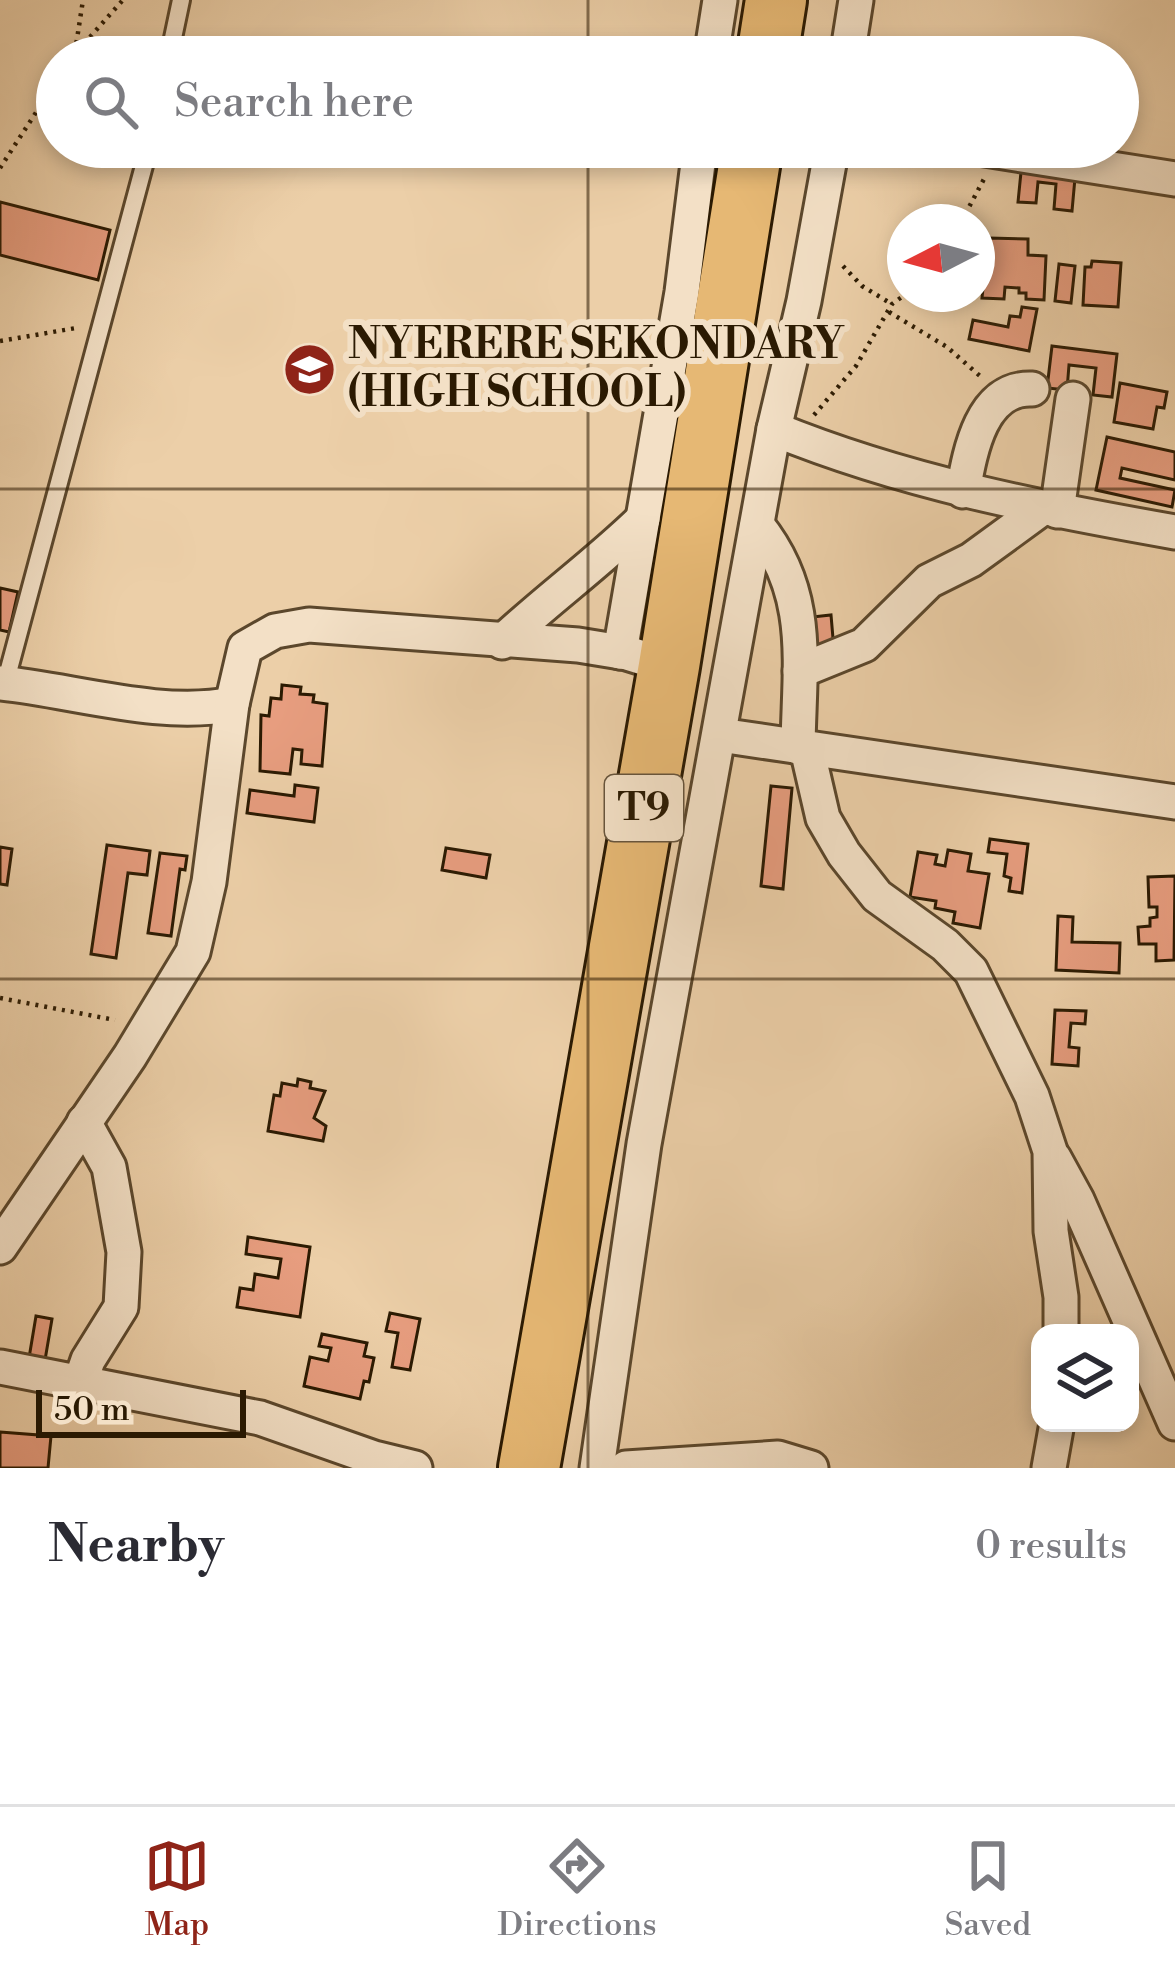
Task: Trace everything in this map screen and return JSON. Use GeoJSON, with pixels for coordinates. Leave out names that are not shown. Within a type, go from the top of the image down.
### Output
{"type":"FeatureCollection","features":[{"type":"Feature","properties":{"kind":"highway"},"geometry":{"type":"LineString","coordinates":[[770,36],[776,0]]}},
{"type":"Feature","properties":{"kind":"highway","name":"T9"},"geometry":{"type":"LineString","coordinates":[[529,1468],[644,659],[748,168]]}},
{"type":"Feature","properties":{"kind":"street"},"geometry":{"type":"LineString","coordinates":[[714,36],[719,0]]}},
{"type":"Feature","properties":{"kind":"street"},"geometry":{"type":"LineString","coordinates":[[850,36],[856,0]]}},
{"type":"Feature","properties":{"kind":"street"},"geometry":{"type":"LineString","coordinates":[[0,1246],[150,1025],[193,952],[245,647],[275,632],[309,625],[578,645],[644,659],[643,519],[682,292],[697,168]]}},
{"type":"Feature","properties":{"kind":"street"},"geometry":{"type":"LineString","coordinates":[[597,1468],[644,1144],[758,525],[785,434],[828,168]]}},
{"type":"Feature","properties":{"kind":"street"},"geometry":{"type":"LineString","coordinates":[[1108,168],[1175,178]]}},
{"type":"Feature","properties":{"kind":"street"},"geometry":{"type":"LineString","coordinates":[[963,490],[970,452],[991,407],[1016,394]]}},
{"type":"Feature","properties":{"kind":"street"},"geometry":{"type":"LineString","coordinates":[[800,671],[864,644],[929,581],[1049,510],[1073,399]]}},
{"type":"Feature","properties":{"kind":"street"},"geometry":{"type":"LineString","coordinates":[[785,434],[868,465],[963,490],[1175,532]]}},
{"type":"Feature","properties":{"kind":"street"},"geometry":{"type":"LineString","coordinates":[[502,642],[643,519]]}},
{"type":"Feature","properties":{"kind":"street"},"geometry":{"type":"LineString","coordinates":[[758,525],[779,553],[794,591],[801,640],[802,748],[823,818],[877,896],[945,945],[970,971],[1032,1096],[1050,1151],[1077,1200],[1175,1423]]}},
{"type":"Feature","properties":{"kind":"street"},"geometry":{"type":"LineString","coordinates":[[2,686],[138,703],[214,708],[232,704]]}},
{"type":"Feature","properties":{"kind":"street"},"geometry":{"type":"LineString","coordinates":[[720,736],[1175,802]]}},
{"type":"Feature","properties":{"kind":"street"},"geometry":{"type":"LineString","coordinates":[[80,1383],[88,1360],[121,1307],[124,1252],[109,1167],[84,1122]]}},
{"type":"Feature","properties":{"kind":"street"},"geometry":{"type":"LineString","coordinates":[[1050,1151],[1051,1231],[1061,1324]]}},
{"type":"Feature","properties":{"kind":"street"},"geometry":{"type":"LineString","coordinates":[[0,1366],[260,1418],[415,1468]]}},
{"type":"Feature","properties":{"kind":"street"},"geometry":{"type":"LineString","coordinates":[[1048,1468],[1055,1432]]}},
{"type":"Feature","properties":{"kind":"street"},"geometry":{"type":"LineString","coordinates":[[626,1468],[778,1457],[811,1468]]}},
{"type":"Feature","properties":{"kind":"lane"},"geometry":{"type":"LineString","coordinates":[[174,36],[182,0]]}},
{"type":"Feature","properties":{"kind":"lane"},"geometry":{"type":"LineString","coordinates":[[2,686],[143,168]]}},
{"type":"Feature","properties":{"kind":"path"},"geometry":{"type":"LineString","coordinates":[[77,36],[83,0]]}},
{"type":"Feature","properties":{"kind":"path"},"geometry":{"type":"LineString","coordinates":[[91,36],[123,0]]}},
{"type":"Feature","properties":{"kind":"path"},"geometry":{"type":"LineString","coordinates":[[0,168],[36,112]]}},
{"type":"Feature","properties":{"kind":"path"},"geometry":{"type":"LineString","coordinates":[[968,204],[980,168]]}},
{"type":"Feature","properties":{"kind":"path"},"geometry":{"type":"LineString","coordinates":[[816,234],[862,286],[887,306]]}},
{"type":"Feature","properties":{"kind":"path"},"geometry":{"type":"LineString","coordinates":[[785,434],[856,366],[888,312]]}},
{"type":"Feature","properties":{"kind":"path"},"geometry":{"type":"LineString","coordinates":[[896,312],[1016,394]]}},
{"type":"Feature","properties":{"kind":"path"},"geometry":{"type":"LineString","coordinates":[[0,340],[99,324]]}},
{"type":"Feature","properties":{"kind":"path"},"geometry":{"type":"LineString","coordinates":[[0,998],[150,1025]]}},
{"type":"Feature","properties":{"kind":"building"},"geometry":{"type":"Polygon","coordinates":[[[1021,168],[1076,168],[1072,211],[1054,209],[1056,184],[1038,182],[1036,203],[1018,202],[1021,168]]]}},
{"type":"Feature","properties":{"kind":"building"},"geometry":{"type":"Polygon","coordinates":[[[0,202],[110,230],[98,280],[0,255],[0,202]]]}},
{"type":"Feature","properties":{"kind":"building"},"geometry":{"type":"Polygon","coordinates":[[[995,238],[1028,239],[1028,255],[1046,256],[1044,300],[1026,299],[1019,288],[1005,287],[1004,299],[995,299],[995,238]]]}},
{"type":"Feature","properties":{"kind":"building"},"geometry":{"type":"Polygon","coordinates":[[[1092,261],[1121,263],[1118,307],[1083,305],[1085,267],[1091,267],[1092,261]]]}},
{"type":"Feature","properties":{"kind":"building"},"geometry":{"type":"Polygon","coordinates":[[[1059,264],[1075,266],[1071,303],[1055,301],[1059,264]]]}},
{"type":"Feature","properties":{"kind":"building"},"geometry":{"type":"Polygon","coordinates":[[[1022,307],[1037,309],[1029,351],[969,339],[973,320],[1008,327],[1010,316],[1020,317],[1022,307]]]}},
{"type":"Feature","properties":{"kind":"building"},"geometry":{"type":"Polygon","coordinates":[[[1052,346],[1117,354],[1112,397],[1093,395],[1096,368],[1069,365],[1067,390],[1047,388],[1052,346]]]}},
{"type":"Feature","properties":{"kind":"building"},"geometry":{"type":"Polygon","coordinates":[[[1120,383],[1167,392],[1164,408],[1157,407],[1153,429],[1114,422],[1120,383]]]}},
{"type":"Feature","properties":{"kind":"building"},"geometry":{"type":"Polygon","coordinates":[[[1107,437],[1175,452],[1175,480],[1122,468],[1120,478],[1175,490],[1172,507],[1096,490],[1107,437]]]}},
{"type":"Feature","properties":{"kind":"building"},"geometry":{"type":"Polygon","coordinates":[[[0,588],[18,592],[9,632],[0,630],[0,588]]]}},
{"type":"Feature","properties":{"kind":"building"},"geometry":{"type":"Polygon","coordinates":[[[831,615],[834,650],[816,652],[812,617],[831,615]]]}},
{"type":"Feature","properties":{"kind":"building"},"geometry":{"type":"Polygon","coordinates":[[[282,685],[301,687],[300,694],[314,695],[313,702],[327,704],[322,766],[301,764],[302,750],[293,749],[290,774],[260,771],[261,715],[269,716],[271,698],[281,699],[282,685]]]}},
{"type":"Feature","properties":{"kind":"building"},"geometry":{"type":"Polygon","coordinates":[[[295,785],[318,788],[314,822],[247,813],[250,790],[294,796],[295,785]]]}},
{"type":"Feature","properties":{"kind":"building"},"geometry":{"type":"Polygon","coordinates":[[[771,786],[792,788],[783,889],[761,886],[771,786]]]}},
{"type":"Feature","properties":{"kind":"building"},"geometry":{"type":"Polygon","coordinates":[[[990,839],[1028,844],[1022,893],[1009,891],[1011,878],[1004,876],[1007,854],[988,852],[990,839]]]}},
{"type":"Feature","properties":{"kind":"building"},"geometry":{"type":"Polygon","coordinates":[[[107,845],[150,851],[147,875],[128,873],[116,958],[91,954],[107,845]]]}},
{"type":"Feature","properties":{"kind":"building"},"geometry":{"type":"Polygon","coordinates":[[[0,847],[12,849],[7,885],[0,884],[0,847]]]}},
{"type":"Feature","properties":{"kind":"building"},"geometry":{"type":"Polygon","coordinates":[[[446,848],[490,855],[486,878],[442,870],[446,848]]]}},
{"type":"Feature","properties":{"kind":"building"},"geometry":{"type":"Polygon","coordinates":[[[948,850],[971,854],[968,871],[989,874],[980,928],[953,923],[955,912],[935,908],[936,901],[910,897],[918,852],[937,855],[935,864],[945,866],[948,850]]]}},
{"type":"Feature","properties":{"kind":"building"},"geometry":{"type":"Polygon","coordinates":[[[160,853],[187,856],[185,870],[180,869],[171,936],[148,933],[160,853]]]}},
{"type":"Feature","properties":{"kind":"building"},"geometry":{"type":"Polygon","coordinates":[[[1175,876],[1174,960],[1156,961],[1156,944],[1139,944],[1138,927],[1150,926],[1150,918],[1157,917],[1157,907],[1149,907],[1148,877],[1175,876]]]}},
{"type":"Feature","properties":{"kind":"building"},"geometry":{"type":"Polygon","coordinates":[[[1058,916],[1073,917],[1072,942],[1120,943],[1119,973],[1056,970],[1058,916]]]}},
{"type":"Feature","properties":{"kind":"building"},"geometry":{"type":"Polygon","coordinates":[[[1055,1010],[1086,1011],[1085,1024],[1071,1023],[1069,1047],[1079,1048],[1078,1066],[1052,1064],[1055,1010]]]}},
{"type":"Feature","properties":{"kind":"building"},"geometry":{"type":"Polygon","coordinates":[[[298,1079],[325,1091],[314,1118],[326,1126],[323,1141],[268,1131],[274,1095],[280,1096],[282,1083],[297,1086],[298,1079]]]}},
{"type":"Feature","properties":{"kind":"building"},"geometry":{"type":"Polygon","coordinates":[[[248,1237],[310,1247],[300,1317],[237,1307],[240,1288],[253,1290],[255,1274],[278,1278],[281,1259],[246,1254],[248,1237]]]}},
{"type":"Feature","properties":{"kind":"building"},"geometry":{"type":"Polygon","coordinates":[[[390,1313],[420,1319],[410,1370],[392,1367],[398,1333],[386,1331],[390,1313]]]}},
{"type":"Feature","properties":{"kind":"building"},"geometry":{"type":"Polygon","coordinates":[[[36,1316],[52,1319],[45,1360],[29,1358],[36,1316]]]}},
{"type":"Feature","properties":{"kind":"building"},"geometry":{"type":"Polygon","coordinates":[[[322,1334],[367,1343],[364,1356],[374,1358],[360,1399],[304,1386],[310,1357],[328,1361],[331,1348],[319,1346],[322,1334]]]}},
{"type":"Feature","properties":{"kind":"building"},"geometry":{"type":"Polygon","coordinates":[[[0,1432],[51,1436],[48,1468],[0,1468],[0,1432]]]}},
{"type":"Feature","properties":{"kind":"place","name":"NYERERE SEKONDARY (HIGH SCHOOL)"},"geometry":{"type":"Point","coordinates":[309,369]}}]}
